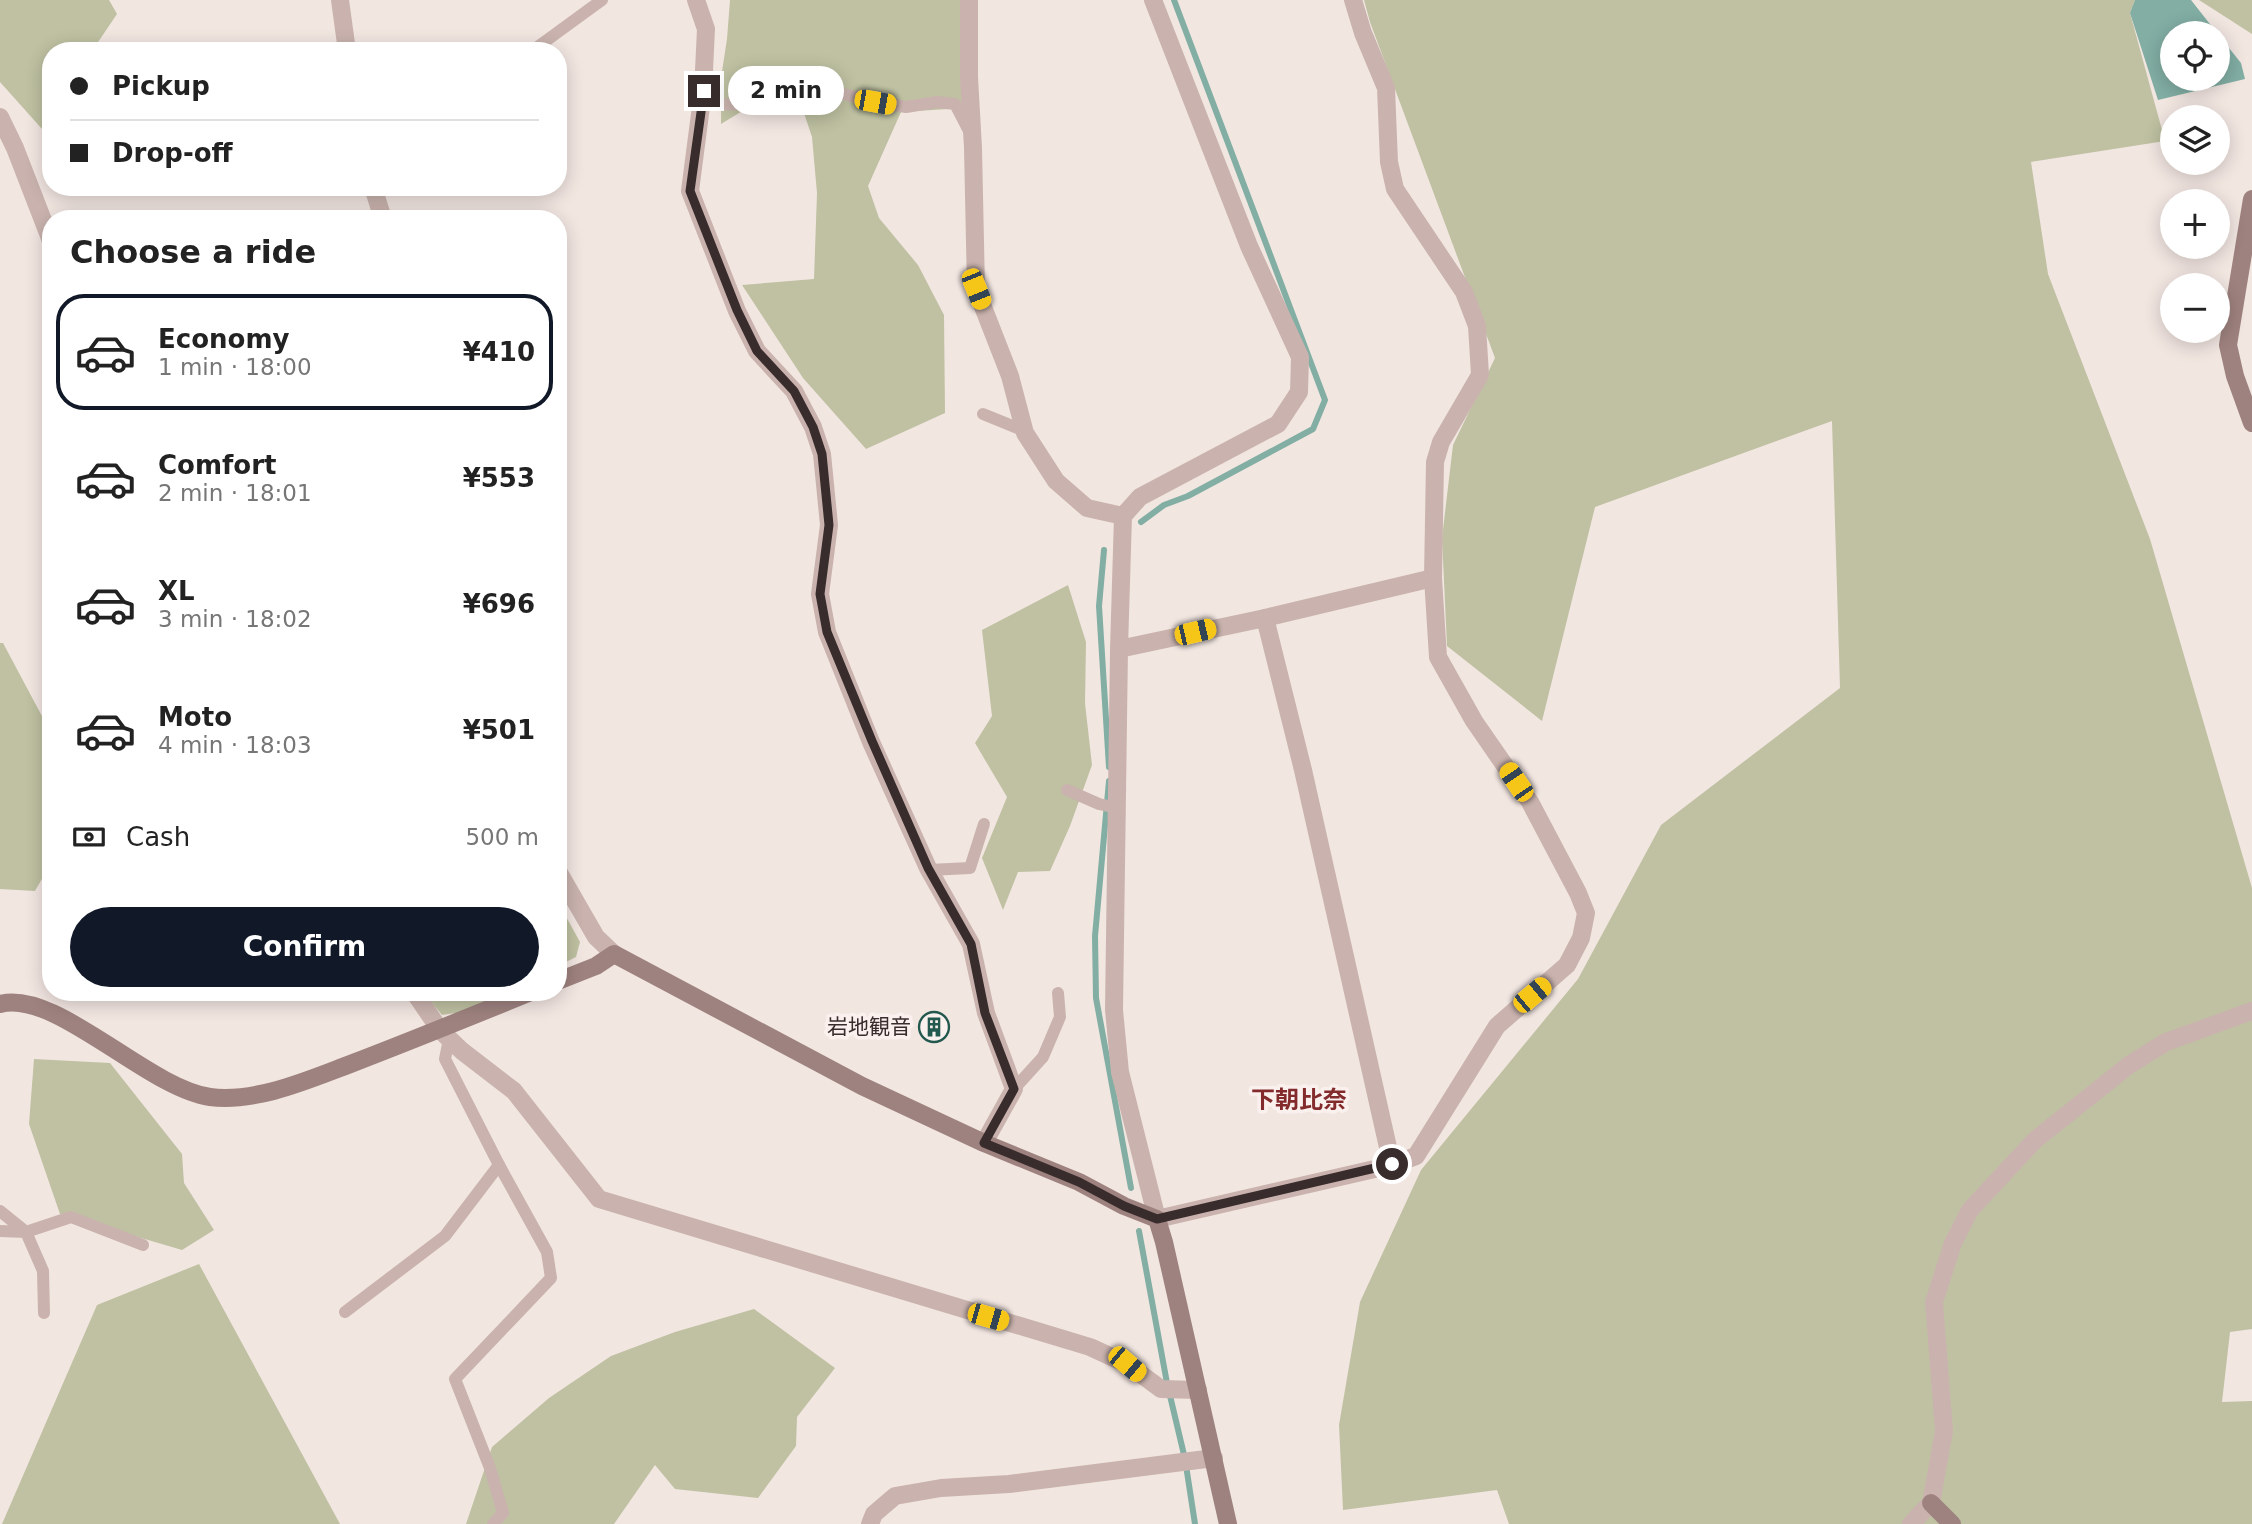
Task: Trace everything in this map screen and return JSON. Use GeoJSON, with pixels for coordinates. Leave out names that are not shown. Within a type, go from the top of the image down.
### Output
{"type":"FeatureCollection","features":[{"type":"Feature","properties":{"kind":"street"},"geometry":{"type":"LineString","coordinates":[[340,0],[346,42]]}},
{"type":"Feature","properties":{"kind":"street"},"geometry":{"type":"LineString","coordinates":[[696,0],[706,29],[701,105],[690,191],[737,310],[757,351],[794,391],[813,427],[822,454],[829,525],[820,594],[827,632],[929,870],[971,944],[985,1013],[1014,1089],[984,1143]]}},
{"type":"Feature","properties":{"kind":"street"},"geometry":{"type":"LineString","coordinates":[[969,0],[976,289],[1010,376],[1025,431],[1056,481],[1087,508],[1124,516]]}},
{"type":"Feature","properties":{"kind":"street"},"geometry":{"type":"LineString","coordinates":[[1153,0],[1249,246],[1300,357],[1299,392],[1278,424],[1140,496],[1124,516],[1110,807],[1114,1010],[1120,1072],[1164,1241],[1191,1390],[1207,1459],[1228,1524]]}},
{"type":"Feature","properties":{"kind":"street"},"geometry":{"type":"LineString","coordinates":[[567,887],[596,937],[614,954],[862,1086],[1157,1219],[1392,1164],[1416,1156],[1497,1026],[1567,965],[1581,938],[1586,913],[1578,892],[1530,802],[1474,722],[1438,657],[1433,578],[1435,462],[1441,442],[1480,375],[1477,326],[1464,292],[1395,189],[1389,162],[1386,88],[1363,33],[1353,0]]}},
{"type":"Feature","properties":{"kind":"street"},"geometry":{"type":"LineString","coordinates":[[0,117],[42,218]]}},
{"type":"Feature","properties":{"kind":"street"},"geometry":{"type":"LineString","coordinates":[[2252,199],[2228,345],[2235,376],[2252,423]]}},
{"type":"Feature","properties":{"kind":"street"},"geometry":{"type":"LineString","coordinates":[[1119,649],[1433,578]]}},
{"type":"Feature","properties":{"kind":"street"},"geometry":{"type":"LineString","coordinates":[[1265,618],[1306,783],[1392,1164]]}},
{"type":"Feature","properties":{"kind":"street"},"geometry":{"type":"LineString","coordinates":[[567,977],[596,966],[614,954]]}},
{"type":"Feature","properties":{"kind":"street"},"geometry":{"type":"LineString","coordinates":[[0,1004],[12,1001],[60,1016],[174,1085],[210,1097],[260,1096],[445,1035],[513,1001]]}},
{"type":"Feature","properties":{"kind":"street"},"geometry":{"type":"LineString","coordinates":[[420,1001],[445,1035],[514,1091],[599,1199],[1090,1347],[1127,1364],[1161,1389],[1191,1390]]}},
{"type":"Feature","properties":{"kind":"street"},"geometry":{"type":"LineString","coordinates":[[1911,1524],[1931,1503],[1944,1431],[1934,1302],[1953,1243],[1970,1210],[2035,1140],[2129,1065],[2166,1042],[2252,1011]]}},
{"type":"Feature","properties":{"kind":"street"},"geometry":{"type":"LineString","coordinates":[[870,1524],[874,1514],[895,1496],[941,1488],[1009,1483],[1207,1459]]}},
{"type":"Feature","properties":{"kind":"street"},"geometry":{"type":"LineString","coordinates":[[1931,1503],[1952,1524]]}},
{"type":"Feature","properties":{"kind":"lane"},"geometry":{"type":"LineString","coordinates":[[546,42],[602,0]]}},
{"type":"Feature","properties":{"kind":"lane"},"geometry":{"type":"LineString","coordinates":[[701,105],[750,104],[812,86],[906,107],[937,102],[955,104],[973,137]]}},
{"type":"Feature","properties":{"kind":"lane"},"geometry":{"type":"LineString","coordinates":[[983,414],[1025,431]]}},
{"type":"Feature","properties":{"kind":"lane"},"geometry":{"type":"LineString","coordinates":[[1067,790],[1110,807]]}},
{"type":"Feature","properties":{"kind":"lane"},"geometry":{"type":"LineString","coordinates":[[929,870],[970,868],[984,824]]}},
{"type":"Feature","properties":{"kind":"lane"},"geometry":{"type":"LineString","coordinates":[[1014,1089],[1043,1057],[1060,1017],[1058,993]]}},
{"type":"Feature","properties":{"kind":"lane"},"geometry":{"type":"LineString","coordinates":[[445,1035],[445,1059],[547,1252],[551,1278],[455,1380],[490,1468],[503,1513],[493,1524]]}},
{"type":"Feature","properties":{"kind":"lane"},"geometry":{"type":"LineString","coordinates":[[345,1312],[445,1236],[499,1165]]}},
{"type":"Feature","properties":{"kind":"lane"},"geometry":{"type":"LineString","coordinates":[[0,1211],[26,1232],[43,1271],[44,1313]]}},
{"type":"Feature","properties":{"kind":"lane"},"geometry":{"type":"LineString","coordinates":[[0,1230],[26,1232],[71,1217],[143,1245]]}},
{"type":"Feature","properties":{"kind":"green space"},"geometry":{"type":"Polygon","coordinates":[[[0,0],[109,0],[117,14],[98,42],[42,42],[42,129],[0,82],[0,0]]]}},
{"type":"Feature","properties":{"kind":"green space"},"geometry":{"type":"Polygon","coordinates":[[[730,0],[961,0],[964,108],[901,112],[868,186],[879,218],[918,265],[944,315],[945,413],[866,449],[803,378],[742,285],[814,279],[817,193],[812,137],[793,80],[721,124],[721,78],[730,0]]]}},
{"type":"Feature","properties":{"kind":"green space"},"geometry":{"type":"Polygon","coordinates":[[[1364,0],[2135,0],[2130,13],[2160,123],[2160,142],[2031,162],[2048,274],[2150,539],[2252,888],[2252,1329],[2230,1332],[2222,1402],[2252,1401],[2252,1524],[1509,1524],[1497,1490],[1343,1510],[1339,1425],[1360,1302],[1421,1170],[1578,979],[1661,825],[1840,688],[1832,421],[1595,507],[1542,721],[1447,646],[1442,538],[1453,445],[1495,358],[1364,0]]]}},
{"type":"Feature","properties":{"kind":"green space"},"geometry":{"type":"Polygon","coordinates":[[[2199,0],[2252,0],[2252,34],[2199,0]]]}},
{"type":"Feature","properties":{"kind":"green space"},"geometry":{"type":"Polygon","coordinates":[[[1068,585],[1086,642],[1085,703],[1092,765],[1050,871],[1018,872],[1003,910],[982,858],[1007,797],[975,743],[992,716],[982,630],[1068,585]]]}},
{"type":"Feature","properties":{"kind":"green space"},"geometry":{"type":"Polygon","coordinates":[[[0,643],[3,643],[42,716],[42,879],[35,891],[0,889],[0,643]]]}},
{"type":"Feature","properties":{"kind":"green space"},"geometry":{"type":"Polygon","coordinates":[[[567,918],[580,942],[576,957],[567,962],[567,918]]]}},
{"type":"Feature","properties":{"kind":"green space"},"geometry":{"type":"Polygon","coordinates":[[[430,1001],[486,1001],[463,1012],[442,1015],[430,1001]]]}},
{"type":"Feature","properties":{"kind":"green space"},"geometry":{"type":"Polygon","coordinates":[[[34,1059],[110,1063],[182,1154],[184,1183],[214,1230],[182,1250],[60,1214],[29,1124],[34,1059]]]}},
{"type":"Feature","properties":{"kind":"green space"},"geometry":{"type":"Polygon","coordinates":[[[199,1264],[340,1524],[2,1524],[97,1305],[199,1264]]]}},
{"type":"Feature","properties":{"kind":"green space"},"geometry":{"type":"Polygon","coordinates":[[[754,1309],[835,1368],[797,1417],[796,1446],[758,1498],[675,1489],[655,1465],[614,1524],[466,1524],[492,1447],[549,1398],[611,1356],[675,1332],[754,1309]]]}},
{"type":"Feature","properties":{"kind":"water"},"geometry":{"type":"Polygon","coordinates":[[[2135,0],[2191,0],[2208,21],[2160,21],[2160,91],[2195,91],[2158,100],[2130,13],[2135,0]]]}},
{"type":"Feature","properties":{"kind":"water"},"geometry":{"type":"Polygon","coordinates":[[[2230,49],[2241,63],[2245,79],[2230,83],[2230,49]]]}},
{"type":"Feature","properties":{"kind":"waterway"},"geometry":{"type":"LineString","coordinates":[[1141,522],[1164,505],[1188,496],[1313,429],[1325,400],[1174,0]]}},
{"type":"Feature","properties":{"kind":"waterway"},"geometry":{"type":"LineString","coordinates":[[1104,550],[1099,606],[1109,767]]}},
{"type":"Feature","properties":{"kind":"waterway"},"geometry":{"type":"LineString","coordinates":[[1109,781],[1095,936],[1096,998],[1131,1188]]}},
{"type":"Feature","properties":{"kind":"waterway"},"geometry":{"type":"LineString","coordinates":[[1139,1231],[1167,1383],[1185,1459],[1195,1524]]}},
{"type":"Feature","properties":{"kind":"place","name":"岩地観音"},"geometry":{"type":"Point","coordinates":[934,1027]}},
{"type":"Feature","properties":{"kind":"district","name":"下朝比奈"},"geometry":{"type":"Point","coordinates":[1299,1100]}},
{"type":"Feature","properties":{"kind":"route"},"geometry":{"type":"LineString","coordinates":[[704,91],[690,191],[737,310],[757,351],[794,391],[813,427],[822,454],[829,525],[820,594],[827,632],[928,868],[971,944],[985,1013],[1014,1089],[984,1143],[1079,1182],[1124,1206],[1157,1219],[1392,1164]]}}]}
